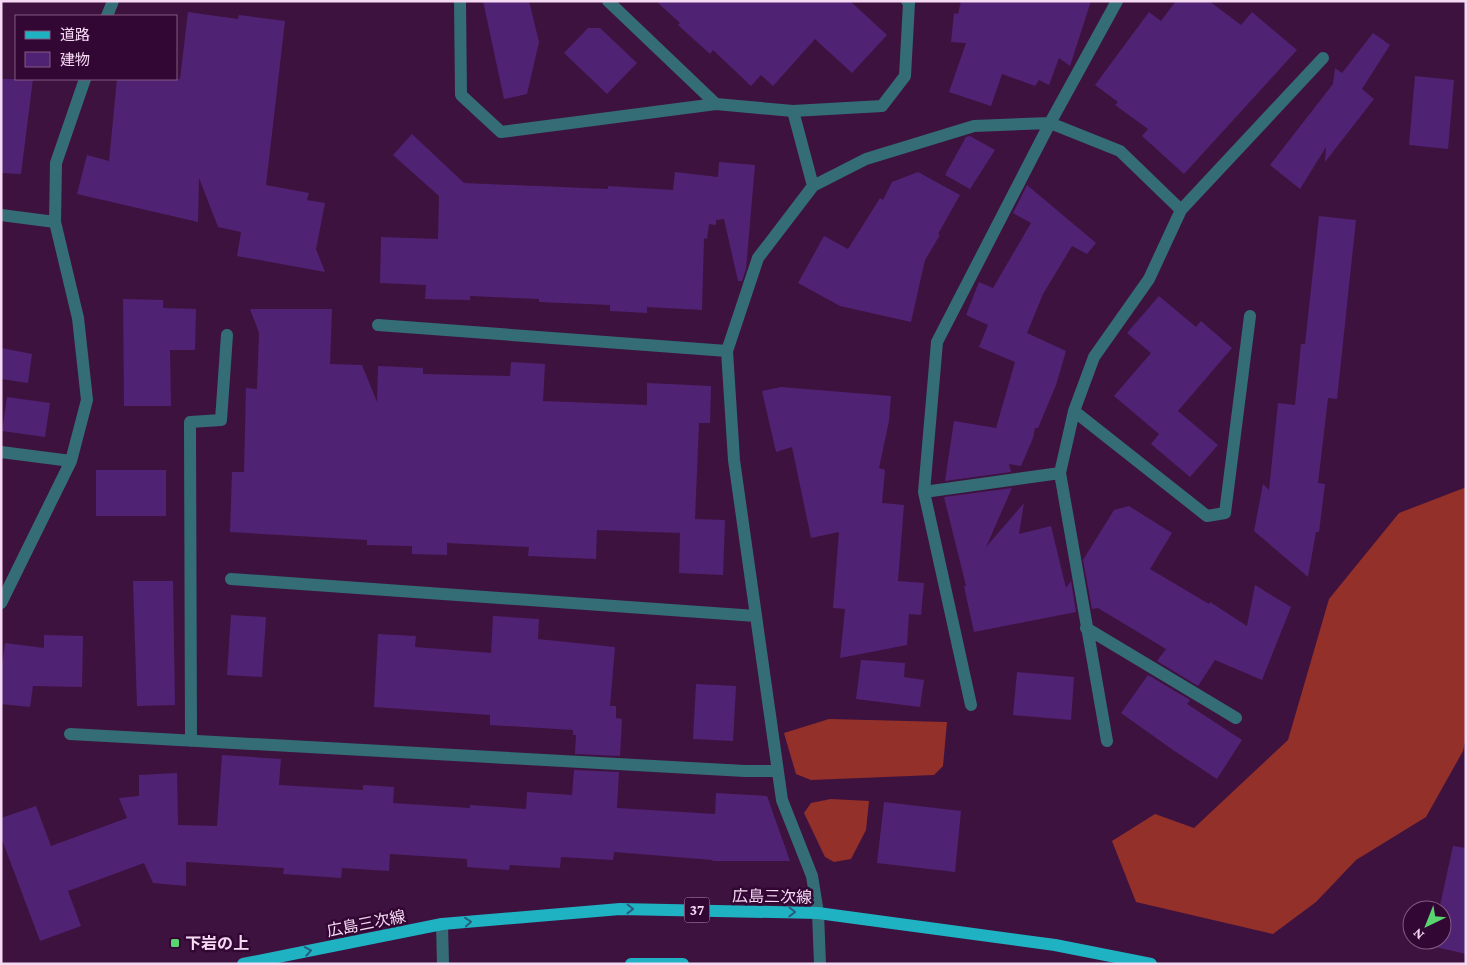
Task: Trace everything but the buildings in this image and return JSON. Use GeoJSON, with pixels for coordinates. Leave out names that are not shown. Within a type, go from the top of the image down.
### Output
{"type":"FeatureCollection","features":[{"type":"Feature","properties":{"kind":"main road","name":"広島三次線"},"geometry":{"type":"LineString","coordinates":[[243,964],[442,924],[620,909],[818,913],[1055,945],[1151,964]]}},
{"type":"Feature","properties":{"kind":"main road"},"geometry":{"type":"LineString","coordinates":[[631,964],[683,964]]}},
{"type":"Feature","properties":{"kind":"street"},"geometry":{"type":"LineString","coordinates":[[107,15],[113,1]]}},
{"type":"Feature","properties":{"kind":"street"},"geometry":{"type":"LineString","coordinates":[[460,1],[461,95],[501,132],[716,104],[793,110],[882,106],[905,76],[909,3],[907,1]]}},
{"type":"Feature","properties":{"kind":"street"},"geometry":{"type":"LineString","coordinates":[[608,1],[716,104]]}},
{"type":"Feature","properties":{"kind":"street"},"geometry":{"type":"LineString","coordinates":[[971,705],[924,492],[937,342],[1050,123],[1117,1]]}},
{"type":"Feature","properties":{"kind":"street"},"geometry":{"type":"LineString","coordinates":[[1107,741],[1060,473],[1074,411],[1094,357],[1149,279],[1181,210],[1323,58]]}},
{"type":"Feature","properties":{"kind":"street"},"geometry":{"type":"LineString","coordinates":[[1,603],[71,461],[87,400],[78,318],[55,222],[56,163],[85,80]]}},
{"type":"Feature","properties":{"kind":"street"},"geometry":{"type":"LineString","coordinates":[[793,110],[813,186]]}},
{"type":"Feature","properties":{"kind":"street"},"geometry":{"type":"LineString","coordinates":[[820,964],[818,913],[812,876],[782,800],[734,460],[727,351],[758,258],[813,186],[866,159],[974,126],[1050,123],[1120,151],[1181,210]]}},
{"type":"Feature","properties":{"kind":"street"},"geometry":{"type":"LineString","coordinates":[[1,215],[55,222]]}},
{"type":"Feature","properties":{"kind":"street"},"geometry":{"type":"LineString","coordinates":[[1074,411],[1207,516],[1226,513],[1250,316]]}},
{"type":"Feature","properties":{"kind":"street"},"geometry":{"type":"LineString","coordinates":[[378,325],[727,351]]}},
{"type":"Feature","properties":{"kind":"street"},"geometry":{"type":"LineString","coordinates":[[191,740],[190,422],[221,420],[227,335]]}},
{"type":"Feature","properties":{"kind":"street"},"geometry":{"type":"LineString","coordinates":[[1,452],[71,461]]}},
{"type":"Feature","properties":{"kind":"street"},"geometry":{"type":"LineString","coordinates":[[924,492],[1060,473]]}},
{"type":"Feature","properties":{"kind":"street"},"geometry":{"type":"LineString","coordinates":[[231,578],[756,616]]}},
{"type":"Feature","properties":{"kind":"street"},"geometry":{"type":"LineString","coordinates":[[1086,628],[1236,718]]}},
{"type":"Feature","properties":{"kind":"street"},"geometry":{"type":"LineString","coordinates":[[70,734],[778,771]]}},
{"type":"Feature","properties":{"kind":"street"},"geometry":{"type":"LineString","coordinates":[[442,924],[443,964]]}},
{"type":"Feature","properties":{"kind":"shaded area"},"geometry":{"type":"Polygon","coordinates":[[[1466,488],[1466,737],[1463,751],[1426,817],[1356,860],[1316,902],[1273,934],[1136,902],[1112,841],[1155,814],[1194,828],[1288,740],[1329,599],[1399,513],[1466,488]]]}},
{"type":"Feature","properties":{"kind":"shaded area"},"geometry":{"type":"Polygon","coordinates":[[[829,719],[947,722],[943,766],[934,775],[811,780],[796,774],[784,733],[829,719]]]}},
{"type":"Feature","properties":{"kind":"shaded area"},"geometry":{"type":"Polygon","coordinates":[[[831,799],[869,801],[866,830],[851,859],[834,862],[825,857],[804,813],[811,803],[831,799]]]}},
{"type":"Feature","properties":{"kind":"place","name":"下岩の上"},"geometry":{"type":"Point","coordinates":[175,943]}}]}
